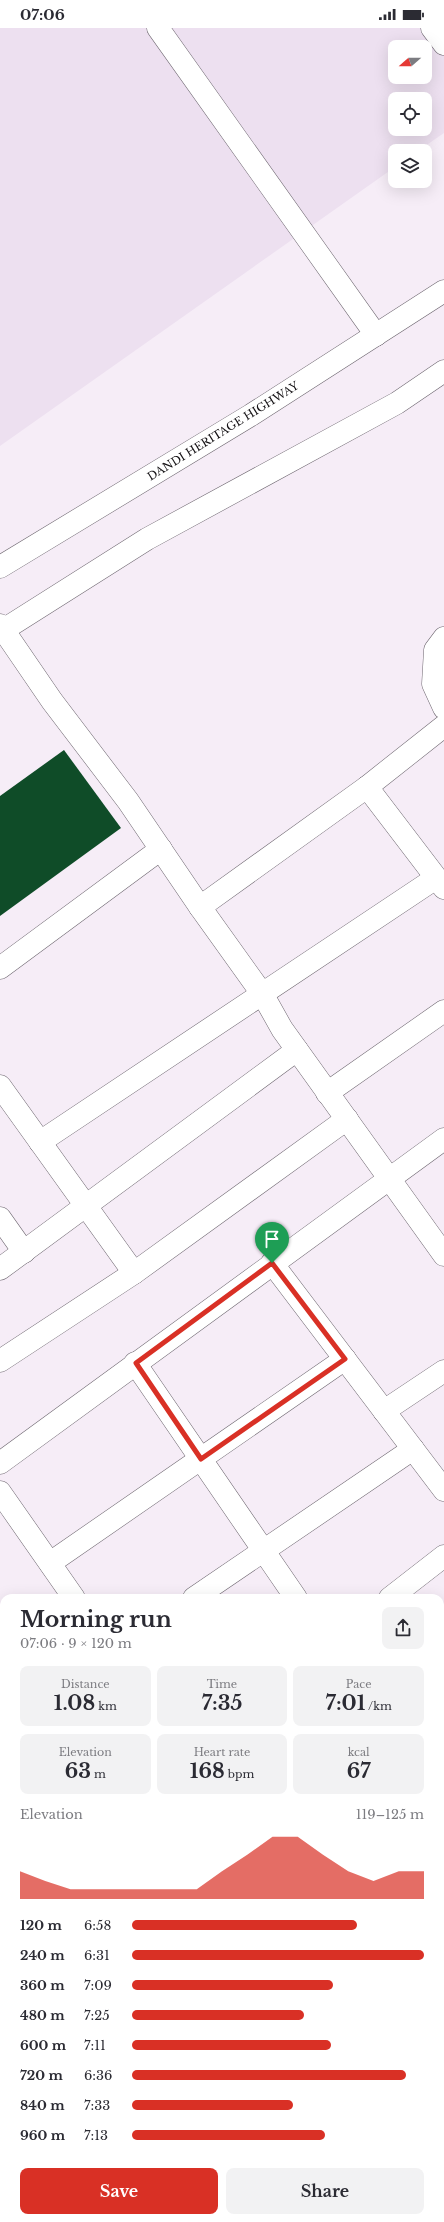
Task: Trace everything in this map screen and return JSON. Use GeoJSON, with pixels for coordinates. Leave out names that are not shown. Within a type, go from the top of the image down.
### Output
{"type":"FeatureCollection","features":[{"type":"Feature","properties":{"kind":"main road"},"geometry":{"type":"LineString","coordinates":[[158,28],[376,335]]}},
{"type":"Feature","properties":{"kind":"main road"},"geometry":{"type":"LineString","coordinates":[[432,28],[444,44]]}},
{"type":"Feature","properties":{"kind":"main road","name":"DANDI HERITAGE HIGHWAY"},"geometry":{"type":"LineString","coordinates":[[0,567],[250,415],[444,291]]}},
{"type":"Feature","properties":{"kind":"main road"},"geometry":{"type":"LineString","coordinates":[[444,371],[397,403],[147,539],[1,629],[52,701],[128,801],[200,907],[263,995],[282,1029],[444,1255]]}},
{"type":"Feature","properties":{"kind":"main road"},"geometry":{"type":"LineString","coordinates":[[444,638],[435,650],[432,684],[444,708]]}},
{"type":"Feature","properties":{"kind":"main road"},"geometry":{"type":"LineString","coordinates":[[200,907],[367,787],[444,726]]}},
{"type":"Feature","properties":{"kind":"main road"},"geometry":{"type":"LineString","coordinates":[[40,1142],[263,995],[440,883],[367,787]]}},
{"type":"Feature","properties":{"kind":"main road"},"geometry":{"type":"LineString","coordinates":[[0,968],[161,849]]}},
{"type":"Feature","properties":{"kind":"main road"},"geometry":{"type":"LineString","coordinates":[[328,1093],[444,1011]]}},
{"type":"Feature","properties":{"kind":"main road"},"geometry":{"type":"LineString","coordinates":[[0,1269],[297,1050]]}},
{"type":"Feature","properties":{"kind":"main road"},"geometry":{"type":"LineString","coordinates":[[0,1086],[134,1273]]}},
{"type":"Feature","properties":{"kind":"main road"},"geometry":{"type":"LineString","coordinates":[[0,1361],[134,1273],[347,1119]]}},
{"type":"Feature","properties":{"kind":"main road"},"geometry":{"type":"LineString","coordinates":[[0,1463],[272,1263],[444,1139]]}},
{"type":"Feature","properties":{"kind":"main road"},"geometry":{"type":"LineString","coordinates":[[0,1218],[24,1252]]}},
{"type":"Feature","properties":{"kind":"main road"},"geometry":{"type":"LineString","coordinates":[[272,1263],[444,1490]]}},
{"type":"Feature","properties":{"kind":"main road"},"geometry":{"type":"LineString","coordinates":[[50,1564],[345,1359]]}},
{"type":"Feature","properties":{"kind":"main road"},"geometry":{"type":"LineString","coordinates":[[136,1363],[293,1594]]}},
{"type":"Feature","properties":{"kind":"main road"},"geometry":{"type":"LineString","coordinates":[[384,1411],[444,1371]]}},
{"type":"Feature","properties":{"kind":"main road"},"geometry":{"type":"LineString","coordinates":[[200,1594],[413,1449]]}},
{"type":"Feature","properties":{"kind":"main road"},"geometry":{"type":"LineString","coordinates":[[0,1492],[71,1594]]}},
{"type":"Feature","properties":{"kind":"main road"},"geometry":{"type":"LineString","coordinates":[[395,1594],[444,1556]]}},
{"type":"Feature","properties":{"kind":"shaded area"},"geometry":{"type":"Polygon","coordinates":[[[0,28],[444,28],[444,133],[428,144],[388,144],[388,172],[0,446],[0,28]]]}},
{"type":"Feature","properties":{"kind":"building"},"geometry":{"type":"Polygon","coordinates":[[[64,750],[121,828],[0,916],[0,796],[64,750]]]}},
{"type":"Feature","properties":{"kind":"route"},"geometry":{"type":"LineString","coordinates":[[272,1263],[345,1359],[201,1459],[136,1363],[272,1263]]}}]}
